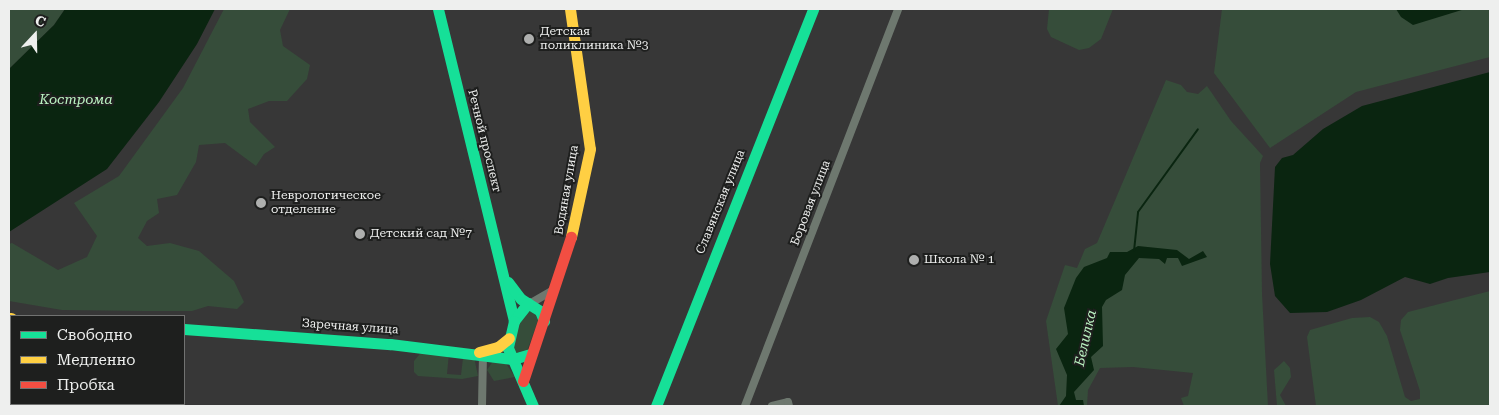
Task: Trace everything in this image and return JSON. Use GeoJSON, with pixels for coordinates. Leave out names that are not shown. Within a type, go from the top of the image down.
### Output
{"type":"FeatureCollection","features":[{"type":"Feature","properties":{"kind":"street","name":"Речной проспект"},"geometry":{"type":"LineString","coordinates":[[438,9],[506,279],[514,322]]}},
{"type":"Feature","properties":{"kind":"street","name":"Водяная улица"},"geometry":{"type":"LineString","coordinates":[[523,381],[531,354],[557,286],[576,224],[590,149],[570,9]]}},
{"type":"Feature","properties":{"kind":"street","name":"Славянская улица"},"geometry":{"type":"LineString","coordinates":[[656,406],[812,9]]}},
{"type":"Feature","properties":{"kind":"street","name":"Боровая улица"},"geometry":{"type":"LineString","coordinates":[[745,406],[898,9]]}},
{"type":"Feature","properties":{"kind":"street"},"geometry":{"type":"LineString","coordinates":[[506,279],[514,292],[540,311],[544,321]]}},
{"type":"Feature","properties":{"kind":"street"},"geometry":{"type":"LineString","coordinates":[[532,406],[513,359],[509,338],[514,322],[530,303],[548,296],[557,286]]}},
{"type":"Feature","properties":{"kind":"street","name":"Заречная улица"},"geometry":{"type":"LineString","coordinates":[[185,329],[479,354],[513,359]]}},
{"type":"Feature","properties":{"kind":"street"},"geometry":{"type":"LineString","coordinates":[[482,406],[479,354],[498,347],[509,338]]}},
{"type":"Feature","properties":{"kind":"street"},"geometry":{"type":"LineString","coordinates":[[513,359],[531,354]]}},
{"type":"Feature","properties":{"kind":"street"},"geometry":{"type":"LineString","coordinates":[[772,406],[788,404]]}},
{"type":"Feature","properties":{"kind":"shaded area"},"geometry":{"type":"Polygon","coordinates":[[[9,9],[65,9],[54,25],[9,69],[9,9]]]}},
{"type":"Feature","properties":{"kind":"shaded area"},"geometry":{"type":"Polygon","coordinates":[[[224,9],[290,9],[280,30],[283,46],[310,65],[307,79],[287,101],[269,101],[248,109],[250,122],[275,147],[264,154],[256,166],[225,143],[199,145],[196,162],[177,195],[157,199],[159,213],[147,221],[138,238],[147,246],[170,243],[199,251],[234,281],[244,302],[237,309],[208,306],[192,311],[145,311],[62,310],[9,301],[9,244],[12,243],[58,270],[87,257],[97,236],[74,203],[119,176],[183,88],[224,9]]]}},
{"type":"Feature","properties":{"kind":"shaded area"},"geometry":{"type":"Polygon","coordinates":[[[1049,9],[1113,9],[1101,39],[1089,48],[1079,50],[1051,37],[1047,29],[1049,9]]]}},
{"type":"Feature","properties":{"kind":"shaded area"},"geometry":{"type":"Polygon","coordinates":[[[1222,9],[1490,9],[1490,57],[1356,92],[1270,148],[1214,73],[1222,9]]]}},
{"type":"Feature","properties":{"kind":"shaded area"},"geometry":{"type":"Polygon","coordinates":[[[1166,80],[1181,85],[1187,92],[1198,94],[1207,86],[1231,121],[1263,156],[1260,163],[1262,294],[1268,406],[1184,406],[1181,398],[1188,396],[1193,373],[1133,367],[1100,368],[1088,390],[1087,406],[1058,406],[1046,321],[1065,265],[1077,268],[1085,249],[1097,243],[1166,80]]]}},
{"type":"Feature","properties":{"kind":"shaded area"},"geometry":{"type":"Polygon","coordinates":[[[1490,291],[1490,406],[1316,406],[1307,337],[1310,330],[1352,318],[1370,317],[1379,322],[1387,336],[1405,397],[1411,401],[1420,399],[1420,391],[1400,330],[1401,320],[1408,312],[1490,291]]]}},
{"type":"Feature","properties":{"kind":"shaded area"},"geometry":{"type":"Polygon","coordinates":[[[529,309],[539,318],[527,351],[515,353],[510,345],[523,312],[529,309]]]}},
{"type":"Feature","properties":{"kind":"shaded area"},"geometry":{"type":"Polygon","coordinates":[[[423,350],[449,353],[447,374],[461,375],[463,358],[474,357],[478,376],[462,379],[418,376],[414,372],[414,361],[423,350]]]}},
{"type":"Feature","properties":{"kind":"shaded area"},"geometry":{"type":"Polygon","coordinates":[[[493,361],[505,362],[515,377],[494,381],[487,370],[493,361]]]}},
{"type":"Feature","properties":{"kind":"shaded area"},"geometry":{"type":"Polygon","coordinates":[[[1284,361],[1290,368],[1291,377],[1280,395],[1286,406],[1277,406],[1274,370],[1284,361]]]}},
{"type":"Feature","properties":{"kind":"water","name":"Кострома"},"geometry":{"type":"Polygon","coordinates":[[[65,9],[215,9],[197,44],[159,102],[107,169],[9,232],[9,69],[54,25],[65,9]]]}},
{"type":"Feature","properties":{"kind":"water"},"geometry":{"type":"Polygon","coordinates":[[[1396,9],[1465,9],[1413,25],[1401,17],[1396,9]]]}},
{"type":"Feature","properties":{"kind":"water"},"geometry":{"type":"Polygon","coordinates":[[[1490,72],[1490,272],[1448,278],[1430,284],[1405,277],[1361,300],[1327,312],[1290,313],[1275,296],[1270,264],[1275,167],[1282,158],[1293,155],[1323,129],[1362,106],[1490,72]]]}},
{"type":"Feature","properties":{"kind":"water"},"geometry":{"type":"Polygon","coordinates":[[[1138,246],[1177,250],[1189,259],[1203,251],[1207,257],[1182,266],[1178,258],[1167,258],[1165,264],[1159,259],[1139,258],[1125,275],[1122,290],[1106,300],[1102,307],[1103,346],[1091,357],[1094,370],[1074,392],[1076,400],[1083,400],[1084,406],[1059,406],[1066,396],[1067,375],[1056,349],[1068,334],[1064,308],[1076,278],[1084,267],[1107,258],[1110,252],[1127,252],[1138,246]]]}},
{"type":"Feature","properties":{"kind":"waterway","name":"Белилка"},"geometry":{"type":"LineString","coordinates":[[1134,251],[1138,212],[1198,129]]}},
{"type":"Feature","properties":{"kind":"traffic: fast"},"geometry":{"type":"LineString","coordinates":[[438,9],[514,321]]}},
{"type":"Feature","properties":{"kind":"traffic: fast"},"geometry":{"type":"LineString","coordinates":[[656,406],[813,9]]}},
{"type":"Feature","properties":{"kind":"traffic: fast"},"geometry":{"type":"LineString","coordinates":[[508,282],[521,299],[540,311],[544,321]]}},
{"type":"Feature","properties":{"kind":"traffic: fast"},"geometry":{"type":"LineString","coordinates":[[528,303],[514,321],[508,348],[533,406]]}},
{"type":"Feature","properties":{"kind":"traffic: fast"},"geometry":{"type":"LineString","coordinates":[[185,329],[390,344],[513,359],[531,354]]}},
{"type":"Feature","properties":{"kind":"traffic: slow"},"geometry":{"type":"LineString","coordinates":[[570,9],[590,149],[571,237]]}},
{"type":"Feature","properties":{"kind":"traffic: slow"},"geometry":{"type":"LineString","coordinates":[[479,352],[498,347],[509,338]]}},
{"type":"Feature","properties":{"kind":"traffic: jam"},"geometry":{"type":"LineString","coordinates":[[523,381],[571,237]]}},
{"type":"Feature","properties":{"kind":"place","name":"Детская поликлиника №3"},"geometry":{"type":"Point","coordinates":[529,39]}},
{"type":"Feature","properties":{"kind":"place","name":"Неврологическое отделение"},"geometry":{"type":"Point","coordinates":[261,203]}},
{"type":"Feature","properties":{"kind":"place","name":"Детский сад №7"},"geometry":{"type":"Point","coordinates":[360,234]}},
{"type":"Feature","properties":{"kind":"place","name":"Школа № 1"},"geometry":{"type":"Point","coordinates":[914,260]}}]}
